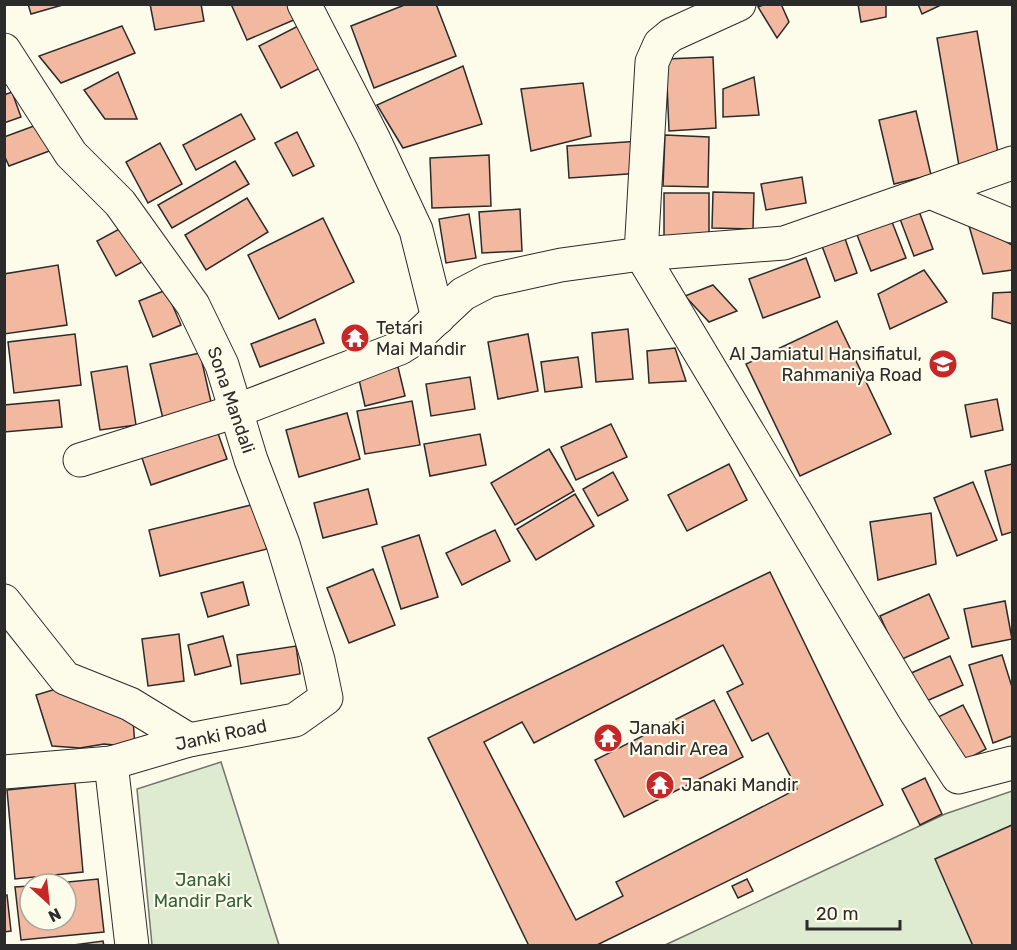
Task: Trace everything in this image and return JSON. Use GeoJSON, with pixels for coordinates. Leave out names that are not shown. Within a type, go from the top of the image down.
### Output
{"type":"FeatureCollection","features":[{"type":"Feature","properties":{"kind":"street"},"geometry":{"type":"LineString","coordinates":[[304,4],[373,138],[416,230],[438,318]]}},
{"type":"Feature","properties":{"kind":"street"},"geometry":{"type":"LineString","coordinates":[[739,4],[671,35],[660,44],[652,62],[641,254],[908,699],[958,777],[1012,763]]}},
{"type":"Feature","properties":{"kind":"street","name":"Sona Mandali"},"geometry":{"type":"LineString","coordinates":[[4,50],[71,154],[120,202],[193,305],[222,365],[301,600],[326,688],[326,698]]}},
{"type":"Feature","properties":{"kind":"street"},"geometry":{"type":"LineString","coordinates":[[80,460],[236,411],[400,348],[416,338],[463,294],[488,281],[561,264],[641,254],[784,243],[1012,162]]}},
{"type":"Feature","properties":{"kind":"street"},"geometry":{"type":"LineString","coordinates":[[930,192],[1012,226]]}},
{"type":"Feature","properties":{"kind":"street"},"geometry":{"type":"LineString","coordinates":[[4,601],[65,678],[130,704],[189,740]]}},
{"type":"Feature","properties":{"kind":"street","name":"Janki Road"},"geometry":{"type":"LineString","coordinates":[[4,772],[111,763],[189,740],[295,720],[326,698]]}},
{"type":"Feature","properties":{"kind":"street"},"geometry":{"type":"LineString","coordinates":[[111,763],[132,945]]}},
{"type":"Feature","properties":{"kind":"green space","name":"Janaki Mandir Park"},"geometry":{"type":"Polygon","coordinates":[[[221,762],[279,945],[152,945],[137,789],[221,762]]]}},
{"type":"Feature","properties":{"kind":"green space"},"geometry":{"type":"Polygon","coordinates":[[[1012,791],[1012,945],[663,946],[945,814],[1012,791]]]}},
{"type":"Feature","properties":{"kind":"building"},"geometry":{"type":"Polygon","coordinates":[[[28,4],[66,4],[31,14],[28,4]]]}},
{"type":"Feature","properties":{"kind":"building"},"geometry":{"type":"Polygon","coordinates":[[[150,4],[201,4],[204,21],[155,30],[150,4]]]}},
{"type":"Feature","properties":{"kind":"building"},"geometry":{"type":"Polygon","coordinates":[[[231,4],[298,4],[303,16],[247,40],[231,4]]]}},
{"type":"Feature","properties":{"kind":"building"},"geometry":{"type":"Polygon","coordinates":[[[407,4],[436,4],[456,56],[374,88],[351,26],[407,4]]]}},
{"type":"Feature","properties":{"kind":"building"},"geometry":{"type":"Polygon","coordinates":[[[766,4],[781,4],[789,22],[777,38],[758,7],[766,4]]]}},
{"type":"Feature","properties":{"kind":"building"},"geometry":{"type":"Polygon","coordinates":[[[858,4],[886,4],[886,17],[861,22],[858,4]]]}},
{"type":"Feature","properties":{"kind":"building"},"geometry":{"type":"Polygon","coordinates":[[[918,4],[943,4],[922,14],[918,4]]]}},
{"type":"Feature","properties":{"kind":"building"},"geometry":{"type":"Polygon","coordinates":[[[304,23],[326,65],[281,88],[259,46],[304,23]]]}},
{"type":"Feature","properties":{"kind":"building"},"geometry":{"type":"Polygon","coordinates":[[[122,26],[135,53],[61,83],[39,56],[122,26]]]}},
{"type":"Feature","properties":{"kind":"building"},"geometry":{"type":"Polygon","coordinates":[[[977,31],[999,159],[959,166],[937,38],[977,31]]]}},
{"type":"Feature","properties":{"kind":"building"},"geometry":{"type":"Polygon","coordinates":[[[713,57],[716,128],[669,131],[666,59],[713,57]]]}},
{"type":"Feature","properties":{"kind":"building"},"geometry":{"type":"Polygon","coordinates":[[[463,66],[482,124],[403,148],[377,105],[463,66]]]}},
{"type":"Feature","properties":{"kind":"building"},"geometry":{"type":"Polygon","coordinates":[[[118,72],[137,119],[105,119],[84,90],[118,72]]]}},
{"type":"Feature","properties":{"kind":"building"},"geometry":{"type":"Polygon","coordinates":[[[754,77],[759,115],[723,117],[723,89],[754,77]]]}},
{"type":"Feature","properties":{"kind":"building"},"geometry":{"type":"Polygon","coordinates":[[[583,83],[591,136],[531,151],[521,89],[583,83]]]}},
{"type":"Feature","properties":{"kind":"building"},"geometry":{"type":"Polygon","coordinates":[[[12,92],[21,117],[4,123],[4,95],[12,92]]]}},
{"type":"Feature","properties":{"kind":"building"},"geometry":{"type":"Polygon","coordinates":[[[916,111],[931,175],[894,184],[879,120],[916,111]]]}},
{"type":"Feature","properties":{"kind":"building"},"geometry":{"type":"Polygon","coordinates":[[[241,114],[255,139],[196,170],[183,145],[241,114]]]}},
{"type":"Feature","properties":{"kind":"building"},"geometry":{"type":"Polygon","coordinates":[[[42,123],[52,150],[9,166],[4,155],[4,137],[42,123]]]}},
{"type":"Feature","properties":{"kind":"building"},"geometry":{"type":"Polygon","coordinates":[[[297,132],[314,166],[293,176],[275,143],[297,132]]]}},
{"type":"Feature","properties":{"kind":"building"},"geometry":{"type":"Polygon","coordinates":[[[665,135],[709,137],[708,187],[663,186],[665,135]]]}},
{"type":"Feature","properties":{"kind":"building"},"geometry":{"type":"Polygon","coordinates":[[[640,141],[642,173],[569,178],[567,146],[640,141]]]}},
{"type":"Feature","properties":{"kind":"building"},"geometry":{"type":"Polygon","coordinates":[[[160,143],[182,184],[148,203],[126,162],[160,143]]]}},
{"type":"Feature","properties":{"kind":"building"},"geometry":{"type":"Polygon","coordinates":[[[489,155],[491,206],[432,208],[430,158],[489,155]]]}},
{"type":"Feature","properties":{"kind":"building"},"geometry":{"type":"Polygon","coordinates":[[[235,161],[249,184],[172,228],[158,205],[235,161]]]}},
{"type":"Feature","properties":{"kind":"building"},"geometry":{"type":"Polygon","coordinates":[[[802,177],[806,203],[766,210],[761,184],[802,177]]]}},
{"type":"Feature","properties":{"kind":"building"},"geometry":{"type":"Polygon","coordinates":[[[713,192],[754,193],[753,229],[712,228],[713,192]]]}},
{"type":"Feature","properties":{"kind":"building"},"geometry":{"type":"Polygon","coordinates":[[[664,193],[709,193],[709,238],[664,238],[664,193]]]}},
{"type":"Feature","properties":{"kind":"building"},"geometry":{"type":"Polygon","coordinates":[[[247,198],[268,232],[206,270],[185,235],[247,198]]]}},
{"type":"Feature","properties":{"kind":"building"},"geometry":{"type":"Polygon","coordinates":[[[916,203],[933,249],[914,256],[897,211],[916,203]]]}},
{"type":"Feature","properties":{"kind":"building"},"geometry":{"type":"Polygon","coordinates":[[[520,209],[522,251],[482,253],[479,212],[520,209]]]}},
{"type":"Feature","properties":{"kind":"building"},"geometry":{"type":"Polygon","coordinates":[[[887,209],[906,258],[871,271],[852,222],[887,209]]]}},
{"type":"Feature","properties":{"kind":"building"},"geometry":{"type":"Polygon","coordinates":[[[469,214],[476,258],[446,263],[439,219],[469,214]]]}},
{"type":"Feature","properties":{"kind":"building"},"geometry":{"type":"Polygon","coordinates":[[[323,218],[354,282],[279,319],[248,255],[323,218]]]}},
{"type":"Feature","properties":{"kind":"building"},"geometry":{"type":"Polygon","coordinates":[[[967,219],[1012,245],[1012,270],[983,274],[967,219]]]}},
{"type":"Feature","properties":{"kind":"building"},"geometry":{"type":"Polygon","coordinates":[[[123,227],[142,262],[116,276],[97,241],[123,227]]]}},
{"type":"Feature","properties":{"kind":"building"},"geometry":{"type":"Polygon","coordinates":[[[842,230],[857,273],[835,281],[819,238],[842,230]]]}},
{"type":"Feature","properties":{"kind":"building"},"geometry":{"type":"Polygon","coordinates":[[[806,258],[820,297],[763,318],[749,279],[806,258]]]}},
{"type":"Feature","properties":{"kind":"building"},"geometry":{"type":"Polygon","coordinates":[[[58,265],[67,325],[4,334],[4,274],[58,265]]]}},
{"type":"Feature","properties":{"kind":"building"},"geometry":{"type":"Polygon","coordinates":[[[924,270],[947,302],[890,329],[878,294],[924,270]]]}},
{"type":"Feature","properties":{"kind":"building"},"geometry":{"type":"Polygon","coordinates":[[[713,285],[737,311],[709,322],[685,296],[713,285]]]}},
{"type":"Feature","properties":{"kind":"building"},"geometry":{"type":"Polygon","coordinates":[[[166,290],[181,325],[153,337],[139,301],[166,290]]]}},
{"type":"Feature","properties":{"kind":"building"},"geometry":{"type":"Polygon","coordinates":[[[1012,292],[1012,324],[992,318],[993,293],[1012,292]]]}},
{"type":"Feature","properties":{"kind":"building"},"geometry":{"type":"Polygon","coordinates":[[[315,319],[324,343],[260,367],[251,344],[315,319]]]}},
{"type":"Feature","properties":{"kind":"building"},"geometry":{"type":"Polygon","coordinates":[[[837,321],[891,434],[800,476],[746,364],[837,321]]]}},
{"type":"Feature","properties":{"kind":"building"},"geometry":{"type":"Polygon","coordinates":[[[628,329],[633,379],[596,382],[592,333],[628,329]]]}},
{"type":"Feature","properties":{"kind":"building"},"geometry":{"type":"Polygon","coordinates":[[[75,334],[81,385],[14,393],[8,342],[75,334]]]}},
{"type":"Feature","properties":{"kind":"building"},"geometry":{"type":"Polygon","coordinates":[[[528,334],[538,391],[498,399],[488,342],[528,334]]]}},
{"type":"Feature","properties":{"kind":"building"},"geometry":{"type":"Polygon","coordinates":[[[675,348],[686,381],[649,383],[647,351],[675,348]]]}},
{"type":"Feature","properties":{"kind":"building"},"geometry":{"type":"Polygon","coordinates":[[[200,353],[213,411],[164,423],[150,364],[200,353]]]}},
{"type":"Feature","properties":{"kind":"building"},"geometry":{"type":"Polygon","coordinates":[[[578,357],[582,387],[545,392],[541,362],[578,357]]]}},
{"type":"Feature","properties":{"kind":"building"},"geometry":{"type":"Polygon","coordinates":[[[127,366],[136,425],[100,430],[91,372],[127,366]]]}},
{"type":"Feature","properties":{"kind":"building"},"geometry":{"type":"Polygon","coordinates":[[[398,367],[405,396],[365,406],[358,375],[398,367]]]}},
{"type":"Feature","properties":{"kind":"building"},"geometry":{"type":"Polygon","coordinates":[[[470,377],[475,409],[431,416],[426,384],[470,377]]]}},
{"type":"Feature","properties":{"kind":"building"},"geometry":{"type":"Polygon","coordinates":[[[997,399],[1003,430],[971,437],[965,405],[997,399]]]}},
{"type":"Feature","properties":{"kind":"building"},"geometry":{"type":"Polygon","coordinates":[[[59,400],[62,427],[4,432],[4,405],[59,400]]]}},
{"type":"Feature","properties":{"kind":"building"},"geometry":{"type":"Polygon","coordinates":[[[412,401],[420,445],[365,454],[357,411],[412,401]]]}},
{"type":"Feature","properties":{"kind":"building"},"geometry":{"type":"Polygon","coordinates":[[[347,413],[360,459],[299,477],[286,430],[347,413]]]}},
{"type":"Feature","properties":{"kind":"building"},"geometry":{"type":"Polygon","coordinates":[[[213,419],[227,459],[151,485],[138,446],[213,419]]]}},
{"type":"Feature","properties":{"kind":"building"},"geometry":{"type":"Polygon","coordinates":[[[611,424],[627,457],[576,480],[561,447],[611,424]]]}},
{"type":"Feature","properties":{"kind":"building"},"geometry":{"type":"Polygon","coordinates":[[[480,434],[486,465],[430,476],[424,444],[480,434]]]}},
{"type":"Feature","properties":{"kind":"building"},"geometry":{"type":"Polygon","coordinates":[[[549,449],[574,491],[515,525],[491,483],[549,449]]]}},
{"type":"Feature","properties":{"kind":"building"},"geometry":{"type":"Polygon","coordinates":[[[729,464],[747,500],[687,531],[668,495],[729,464]]]}},
{"type":"Feature","properties":{"kind":"building"},"geometry":{"type":"Polygon","coordinates":[[[1012,464],[1012,532],[1002,535],[985,471],[1012,464]]]}},
{"type":"Feature","properties":{"kind":"building"},"geometry":{"type":"Polygon","coordinates":[[[613,472],[628,500],[598,516],[583,489],[613,472]]]}},
{"type":"Feature","properties":{"kind":"building"},"geometry":{"type":"Polygon","coordinates":[[[973,482],[997,540],[957,556],[934,498],[973,482]]]}},
{"type":"Feature","properties":{"kind":"building"},"geometry":{"type":"Polygon","coordinates":[[[368,489],[377,524],[323,538],[314,503],[368,489]]]}},
{"type":"Feature","properties":{"kind":"building"},"geometry":{"type":"Polygon","coordinates":[[[575,494],[594,526],[536,560],[517,529],[575,494]]]}},
{"type":"Feature","properties":{"kind":"building"},"geometry":{"type":"Polygon","coordinates":[[[255,504],[267,549],[160,576],[149,530],[255,504]]]}},
{"type":"Feature","properties":{"kind":"building"},"geometry":{"type":"Polygon","coordinates":[[[931,513],[936,564],[878,580],[870,522],[931,513]]]}},
{"type":"Feature","properties":{"kind":"building"},"geometry":{"type":"Polygon","coordinates":[[[495,530],[510,561],[462,585],[446,553],[495,530]]]}},
{"type":"Feature","properties":{"kind":"building"},"geometry":{"type":"Polygon","coordinates":[[[419,535],[438,597],[401,609],[382,547],[419,535]]]}},
{"type":"Feature","properties":{"kind":"building"},"geometry":{"type":"Polygon","coordinates":[[[373,569],[395,625],[349,643],[327,588],[373,569]]]}},
{"type":"Feature","properties":{"kind":"building"},"geometry":{"type":"Polygon","coordinates":[[[770,572],[883,805],[595,946],[529,946],[428,738],[770,572]],[[723,645],[534,743],[522,722],[484,742],[576,920],[623,896],[616,882],[797,789],[768,733],[752,741],[727,692],[743,684],[723,645]]]}},
{"type":"Feature","properties":{"kind":"building"},"geometry":{"type":"Polygon","coordinates":[[[243,582],[249,605],[208,617],[201,593],[243,582]]]}},
{"type":"Feature","properties":{"kind":"building"},"geometry":{"type":"Polygon","coordinates":[[[929,594],[949,638],[900,660],[880,616],[929,594]]]}},
{"type":"Feature","properties":{"kind":"building"},"geometry":{"type":"Polygon","coordinates":[[[1005,601],[1012,639],[972,647],[964,609],[1005,601]]]}},
{"type":"Feature","properties":{"kind":"building"},"geometry":{"type":"Polygon","coordinates":[[[179,634],[184,681],[148,686],[142,639],[179,634]]]}},
{"type":"Feature","properties":{"kind":"building"},"geometry":{"type":"Polygon","coordinates":[[[223,636],[231,666],[195,675],[188,645],[223,636]]]}},
{"type":"Feature","properties":{"kind":"building"},"geometry":{"type":"Polygon","coordinates":[[[296,646],[300,674],[241,684],[237,655],[296,646]]]}},
{"type":"Feature","properties":{"kind":"building"},"geometry":{"type":"Polygon","coordinates":[[[1002,655],[1012,687],[1012,736],[993,743],[969,665],[1002,655]]]}},
{"type":"Feature","properties":{"kind":"building"},"geometry":{"type":"Polygon","coordinates":[[[950,656],[963,685],[922,703],[909,674],[950,656]]]}},
{"type":"Feature","properties":{"kind":"building"},"geometry":{"type":"Polygon","coordinates":[[[56,689],[133,719],[135,747],[104,744],[80,748],[52,746],[36,695],[56,689]]]}},
{"type":"Feature","properties":{"kind":"building"},"geometry":{"type":"Polygon","coordinates":[[[714,700],[743,757],[624,817],[595,760],[714,700]]]}},
{"type":"Feature","properties":{"kind":"building"},"geometry":{"type":"Polygon","coordinates":[[[963,705],[986,749],[960,763],[936,718],[963,705]]]}},
{"type":"Feature","properties":{"kind":"building"},"geometry":{"type":"Polygon","coordinates":[[[925,778],[942,814],[920,825],[902,789],[925,778]]]}},
{"type":"Feature","properties":{"kind":"building"},"geometry":{"type":"Polygon","coordinates":[[[75,783],[83,872],[18,872],[18,879],[15,879],[7,790],[75,783]]]}},
{"type":"Feature","properties":{"kind":"building"},"geometry":{"type":"Polygon","coordinates":[[[1012,825],[1012,946],[973,946],[935,859],[1012,825]]]}},
{"type":"Feature","properties":{"kind":"building"},"geometry":{"type":"Polygon","coordinates":[[[98,879],[104,932],[21,940],[20,932],[78,932],[78,881],[98,879]]]}},
{"type":"Feature","properties":{"kind":"building"},"geometry":{"type":"Polygon","coordinates":[[[747,879],[753,891],[738,898],[732,886],[747,879]]]}},
{"type":"Feature","properties":{"kind":"building"},"geometry":{"type":"Polygon","coordinates":[[[15,887],[18,887],[18,914],[15,887]]]}},
{"type":"Feature","properties":{"kind":"building"},"geometry":{"type":"Polygon","coordinates":[[[7,895],[11,931],[4,932],[4,896],[7,895]]]}},
{"type":"Feature","properties":{"kind":"building"},"geometry":{"type":"Polygon","coordinates":[[[103,941],[104,946],[66,946],[103,941]]]}},
{"type":"Feature","properties":{"kind":"place","name":"Tetari Mai Mandir"},"geometry":{"type":"Point","coordinates":[355,338]}},
{"type":"Feature","properties":{"kind":"place","name":"Al Jamiatul Hansifiatul, Rahmaniya Road"},"geometry":{"type":"Point","coordinates":[943,364]}},
{"type":"Feature","properties":{"kind":"place","name":"Janaki Mandir Area"},"geometry":{"type":"Point","coordinates":[608,738]}},
{"type":"Feature","properties":{"kind":"place","name":"Janaki Mandir"},"geometry":{"type":"Point","coordinates":[660,785]}}]}
